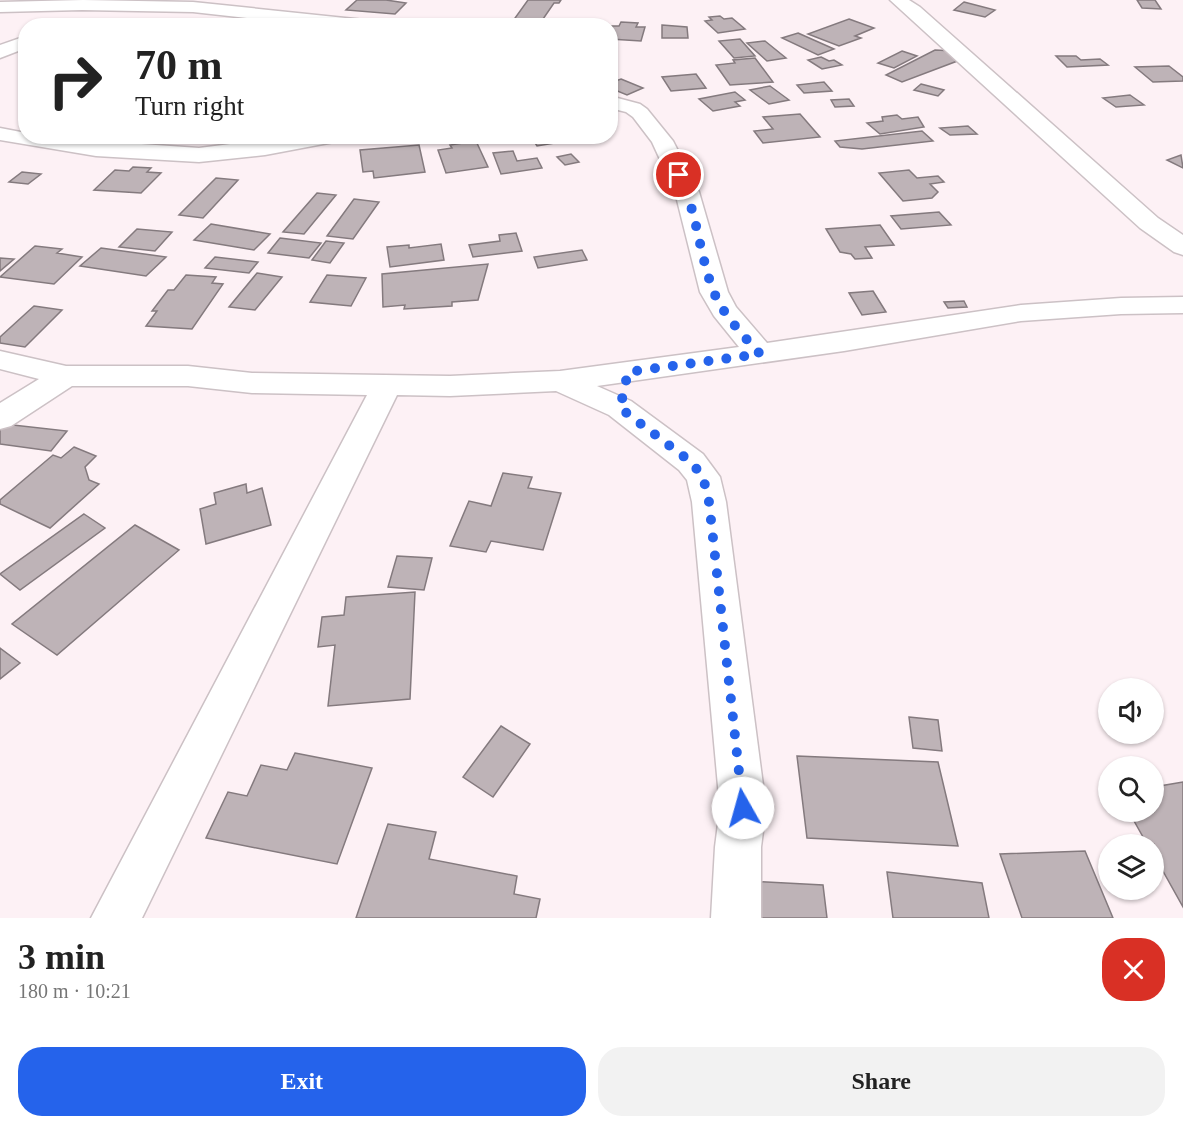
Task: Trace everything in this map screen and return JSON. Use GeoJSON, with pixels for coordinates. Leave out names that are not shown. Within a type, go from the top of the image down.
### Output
{"type":"FeatureCollection","features":[{"type":"Feature","properties":{"kind":"street"},"geometry":{"type":"LineString","coordinates":[[898,0],[914,11],[1149,223],[1183,247]]}},
{"type":"Feature","properties":{"kind":"street"},"geometry":{"type":"LineString","coordinates":[[0,7],[86,3],[304,11],[337,18]]}},
{"type":"Feature","properties":{"kind":"street"},"geometry":{"type":"LineString","coordinates":[[62,18],[86,3]]}},
{"type":"Feature","properties":{"kind":"street"},"geometry":{"type":"LineString","coordinates":[[0,52],[18,44]]}},
{"type":"Feature","properties":{"kind":"street"},"geometry":{"type":"LineString","coordinates":[[618,103],[640,113],[662,141],[687,192],[714,292],[724,310],[760,354]]}},
{"type":"Feature","properties":{"kind":"street"},"geometry":{"type":"LineString","coordinates":[[0,134],[18,138]]}},
{"type":"Feature","properties":{"kind":"street"},"geometry":{"type":"LineString","coordinates":[[57,144],[96,149],[199,155],[288,144]]}},
{"type":"Feature","properties":{"kind":"street"},"geometry":{"type":"LineString","coordinates":[[0,360],[66,376],[188,376],[252,383],[450,386],[560,381],[624,390],[760,354],[1021,313],[1120,306],[1183,305]]}},
{"type":"Feature","properties":{"kind":"street"},"geometry":{"type":"LineString","coordinates":[[0,418],[66,376]]}},
{"type":"Feature","properties":{"kind":"street"},"geometry":{"type":"LineString","coordinates":[[116,918],[387,385]]}},
{"type":"Feature","properties":{"kind":"street"},"geometry":{"type":"LineString","coordinates":[[624,390],[703,477],[709,502],[743,808],[738,847],[736,918]]}},
{"type":"Feature","properties":{"kind":"building"},"geometry":{"type":"Polygon","coordinates":[[[357,0],[406,3],[395,14],[346,10],[357,0]]]}},
{"type":"Feature","properties":{"kind":"building"},"geometry":{"type":"Polygon","coordinates":[[[528,0],[561,0],[559,3],[554,3],[544,18],[515,18],[528,0]]]}},
{"type":"Feature","properties":{"kind":"building"},"geometry":{"type":"Polygon","coordinates":[[[1137,0],[1155,0],[1161,9],[1142,8],[1137,0]]]}},
{"type":"Feature","properties":{"kind":"building"},"geometry":{"type":"Polygon","coordinates":[[[964,2],[995,10],[985,17],[954,10],[964,2]]]}},
{"type":"Feature","properties":{"kind":"building"},"geometry":{"type":"Polygon","coordinates":[[[720,16],[724,19],[732,18],[745,29],[718,33],[705,21],[712,20],[709,17],[720,16]]]}},
{"type":"Feature","properties":{"kind":"building"},"geometry":{"type":"Polygon","coordinates":[[[849,19],[874,28],[855,36],[861,38],[839,46],[808,34],[849,19]]]}},
{"type":"Feature","properties":{"kind":"building"},"geometry":{"type":"Polygon","coordinates":[[[621,22],[638,23],[636,27],[645,27],[641,41],[618,40],[621,22]]]}},
{"type":"Feature","properties":{"kind":"building"},"geometry":{"type":"Polygon","coordinates":[[[662,25],[687,27],[688,38],[662,38],[662,25]]]}},
{"type":"Feature","properties":{"kind":"building"},"geometry":{"type":"Polygon","coordinates":[[[798,33],[834,49],[818,55],[782,38],[798,33]]]}},
{"type":"Feature","properties":{"kind":"building"},"geometry":{"type":"Polygon","coordinates":[[[740,39],[755,56],[734,58],[719,41],[740,39]]]}},
{"type":"Feature","properties":{"kind":"building"},"geometry":{"type":"Polygon","coordinates":[[[765,41],[786,58],[767,61],[747,43],[765,41]]]}},
{"type":"Feature","properties":{"kind":"building"},"geometry":{"type":"Polygon","coordinates":[[[935,50],[955,51],[960,60],[902,82],[886,75],[935,50]]]}},
{"type":"Feature","properties":{"kind":"building"},"geometry":{"type":"Polygon","coordinates":[[[902,51],[917,56],[894,68],[878,63],[902,51]]]}},
{"type":"Feature","properties":{"kind":"building"},"geometry":{"type":"Polygon","coordinates":[[[1056,56],[1076,56],[1081,60],[1100,59],[1108,65],[1067,67],[1056,56]]]}},
{"type":"Feature","properties":{"kind":"building"},"geometry":{"type":"Polygon","coordinates":[[[821,57],[829,61],[834,60],[842,65],[822,69],[808,60],[821,57]]]}},
{"type":"Feature","properties":{"kind":"building"},"geometry":{"type":"Polygon","coordinates":[[[755,58],[773,82],[730,85],[716,65],[735,63],[733,60],[755,58]]]}},
{"type":"Feature","properties":{"kind":"building"},"geometry":{"type":"Polygon","coordinates":[[[1169,66],[1183,77],[1183,81],[1153,82],[1135,67],[1169,66]]]}},
{"type":"Feature","properties":{"kind":"building"},"geometry":{"type":"Polygon","coordinates":[[[696,74],[706,88],[671,91],[662,77],[696,74]]]}},
{"type":"Feature","properties":{"kind":"building"},"geometry":{"type":"Polygon","coordinates":[[[621,79],[643,88],[627,95],[618,91],[618,80],[621,79]]]}},
{"type":"Feature","properties":{"kind":"building"},"geometry":{"type":"Polygon","coordinates":[[[824,82],[832,91],[804,93],[797,85],[824,82]]]}},
{"type":"Feature","properties":{"kind":"building"},"geometry":{"type":"Polygon","coordinates":[[[921,84],[944,90],[938,96],[914,90],[921,84]]]}},
{"type":"Feature","properties":{"kind":"building"},"geometry":{"type":"Polygon","coordinates":[[[770,86],[789,100],[769,104],[750,90],[770,86]]]}},
{"type":"Feature","properties":{"kind":"building"},"geometry":{"type":"Polygon","coordinates":[[[735,92],[745,100],[735,102],[740,106],[713,111],[699,99],[735,92]]]}},
{"type":"Feature","properties":{"kind":"building"},"geometry":{"type":"Polygon","coordinates":[[[1130,95],[1144,105],[1116,107],[1103,98],[1130,95]]]}},
{"type":"Feature","properties":{"kind":"building"},"geometry":{"type":"Polygon","coordinates":[[[849,99],[854,106],[835,107],[831,100],[849,99]]]}},
{"type":"Feature","properties":{"kind":"building"},"geometry":{"type":"Polygon","coordinates":[[[800,114],[820,137],[763,143],[754,131],[773,129],[763,117],[800,114]]]}},
{"type":"Feature","properties":{"kind":"building"},"geometry":{"type":"Polygon","coordinates":[[[897,115],[902,119],[918,117],[924,127],[880,134],[867,123],[883,121],[882,117],[897,115]]]}},
{"type":"Feature","properties":{"kind":"building"},"geometry":{"type":"Polygon","coordinates":[[[968,126],[977,134],[950,135],[940,128],[968,126]]]}},
{"type":"Feature","properties":{"kind":"building"},"geometry":{"type":"Polygon","coordinates":[[[922,131],[933,141],[862,149],[840,147],[835,141],[922,131]]]}},
{"type":"Feature","properties":{"kind":"building"},"geometry":{"type":"Polygon","coordinates":[[[477,144],[488,167],[446,173],[438,150],[452,148],[450,145],[477,144]]]}},
{"type":"Feature","properties":{"kind":"building"},"geometry":{"type":"Polygon","coordinates":[[[419,145],[425,172],[374,178],[373,171],[363,172],[360,150],[419,145]]]}},
{"type":"Feature","properties":{"kind":"building"},"geometry":{"type":"Polygon","coordinates":[[[513,151],[517,161],[537,158],[542,168],[501,174],[493,153],[513,151]]]}},
{"type":"Feature","properties":{"kind":"building"},"geometry":{"type":"Polygon","coordinates":[[[571,154],[579,162],[565,165],[557,157],[571,154]]]}},
{"type":"Feature","properties":{"kind":"building"},"geometry":{"type":"Polygon","coordinates":[[[1181,155],[1183,168],[1167,160],[1181,155]]]}},
{"type":"Feature","properties":{"kind":"building"},"geometry":{"type":"Polygon","coordinates":[[[133,167],[151,168],[147,172],[161,173],[141,193],[94,190],[115,170],[129,171],[133,167]]]}},
{"type":"Feature","properties":{"kind":"building"},"geometry":{"type":"Polygon","coordinates":[[[909,170],[917,178],[938,176],[944,182],[930,184],[938,192],[932,198],[903,201],[879,173],[909,170]]]}},
{"type":"Feature","properties":{"kind":"building"},"geometry":{"type":"Polygon","coordinates":[[[22,172],[41,174],[28,184],[9,182],[22,172]]]}},
{"type":"Feature","properties":{"kind":"building"},"geometry":{"type":"Polygon","coordinates":[[[216,178],[238,180],[203,218],[179,215],[216,178]]]}},
{"type":"Feature","properties":{"kind":"building"},"geometry":{"type":"Polygon","coordinates":[[[317,193],[336,195],[304,234],[283,232],[317,193]]]}},
{"type":"Feature","properties":{"kind":"building"},"geometry":{"type":"Polygon","coordinates":[[[354,199],[379,202],[353,239],[327,236],[354,199]]]}},
{"type":"Feature","properties":{"kind":"building"},"geometry":{"type":"Polygon","coordinates":[[[939,212],[951,225],[901,229],[891,216],[939,212]]]}},
{"type":"Feature","properties":{"kind":"building"},"geometry":{"type":"Polygon","coordinates":[[[211,224],[270,234],[254,250],[194,240],[211,224]]]}},
{"type":"Feature","properties":{"kind":"building"},"geometry":{"type":"Polygon","coordinates":[[[880,225],[894,245],[865,247],[872,258],[855,259],[851,254],[840,252],[826,229],[880,225]]]}},
{"type":"Feature","properties":{"kind":"building"},"geometry":{"type":"Polygon","coordinates":[[[137,229],[172,232],[155,251],[119,247],[137,229]]]}},
{"type":"Feature","properties":{"kind":"building"},"geometry":{"type":"Polygon","coordinates":[[[516,233],[522,251],[473,257],[469,245],[500,241],[499,235],[516,233]]]}},
{"type":"Feature","properties":{"kind":"building"},"geometry":{"type":"Polygon","coordinates":[[[280,238],[321,243],[309,258],[268,253],[280,238]]]}},
{"type":"Feature","properties":{"kind":"building"},"geometry":{"type":"Polygon","coordinates":[[[326,241],[344,243],[330,263],[312,260],[326,241]]]}},
{"type":"Feature","properties":{"kind":"building"},"geometry":{"type":"Polygon","coordinates":[[[441,244],[444,260],[390,267],[387,247],[409,245],[409,248],[441,244]]]}},
{"type":"Feature","properties":{"kind":"building"},"geometry":{"type":"Polygon","coordinates":[[[35,246],[62,249],[57,253],[82,257],[54,284],[0,277],[35,246]]]}},
{"type":"Feature","properties":{"kind":"building"},"geometry":{"type":"Polygon","coordinates":[[[101,248],[166,257],[146,276],[80,266],[101,248]]]}},
{"type":"Feature","properties":{"kind":"building"},"geometry":{"type":"Polygon","coordinates":[[[582,250],[587,260],[538,268],[534,257],[582,250]]]}},
{"type":"Feature","properties":{"kind":"building"},"geometry":{"type":"Polygon","coordinates":[[[215,257],[258,262],[249,273],[205,268],[215,257]]]}},
{"type":"Feature","properties":{"kind":"building"},"geometry":{"type":"Polygon","coordinates":[[[0,258],[14,259],[0,271],[0,258]]]}},
{"type":"Feature","properties":{"kind":"building"},"geometry":{"type":"Polygon","coordinates":[[[488,264],[478,300],[452,302],[452,306],[404,309],[405,305],[383,307],[382,274],[488,264]]]}},
{"type":"Feature","properties":{"kind":"building"},"geometry":{"type":"Polygon","coordinates":[[[257,273],[282,277],[255,310],[229,307],[257,273]]]}},
{"type":"Feature","properties":{"kind":"building"},"geometry":{"type":"Polygon","coordinates":[[[186,275],[216,277],[212,283],[223,284],[192,329],[146,326],[157,311],[152,311],[168,290],[174,290],[186,275]]]}},
{"type":"Feature","properties":{"kind":"building"},"geometry":{"type":"Polygon","coordinates":[[[327,275],[366,278],[351,306],[310,302],[327,275]]]}},
{"type":"Feature","properties":{"kind":"building"},"geometry":{"type":"Polygon","coordinates":[[[873,291],[886,312],[862,315],[849,293],[873,291]]]}},
{"type":"Feature","properties":{"kind":"building"},"geometry":{"type":"Polygon","coordinates":[[[964,301],[967,307],[948,308],[944,302],[964,301]]]}},
{"type":"Feature","properties":{"kind":"building"},"geometry":{"type":"Polygon","coordinates":[[[34,306],[62,310],[25,347],[0,343],[0,337],[34,306]]]}},
{"type":"Feature","properties":{"kind":"building"},"geometry":{"type":"Polygon","coordinates":[[[4,424],[67,431],[51,451],[0,444],[0,428],[4,424]]]}},
{"type":"Feature","properties":{"kind":"building"},"geometry":{"type":"Polygon","coordinates":[[[74,447],[96,456],[85,467],[89,480],[99,484],[50,528],[0,504],[0,500],[53,455],[61,458],[74,447]]]}},
{"type":"Feature","properties":{"kind":"building"},"geometry":{"type":"Polygon","coordinates":[[[503,473],[532,477],[528,488],[561,493],[543,550],[491,541],[486,552],[450,546],[469,501],[491,506],[503,473]]]}},
{"type":"Feature","properties":{"kind":"building"},"geometry":{"type":"Polygon","coordinates":[[[246,484],[247,493],[262,488],[271,525],[206,544],[200,509],[216,504],[214,493],[246,484]]]}},
{"type":"Feature","properties":{"kind":"building"},"geometry":{"type":"Polygon","coordinates":[[[84,514],[105,528],[20,590],[0,574],[84,514]]]}},
{"type":"Feature","properties":{"kind":"building"},"geometry":{"type":"Polygon","coordinates":[[[135,525],[179,550],[57,655],[12,624],[135,525]]]}},
{"type":"Feature","properties":{"kind":"building"},"geometry":{"type":"Polygon","coordinates":[[[397,556],[432,558],[424,590],[388,587],[397,556]]]}},
{"type":"Feature","properties":{"kind":"building"},"geometry":{"type":"Polygon","coordinates":[[[415,592],[410,699],[328,706],[335,645],[318,647],[322,617],[344,615],[346,597],[415,592]]]}},
{"type":"Feature","properties":{"kind":"building"},"geometry":{"type":"Polygon","coordinates":[[[0,648],[20,663],[0,679],[0,648]]]}},
{"type":"Feature","properties":{"kind":"building"},"geometry":{"type":"Polygon","coordinates":[[[909,717],[938,720],[942,751],[913,748],[909,717]]]}},
{"type":"Feature","properties":{"kind":"building"},"geometry":{"type":"Polygon","coordinates":[[[501,726],[530,744],[493,797],[463,777],[501,726]]]}},
{"type":"Feature","properties":{"kind":"building"},"geometry":{"type":"Polygon","coordinates":[[[295,753],[372,768],[337,864],[206,838],[228,792],[247,796],[261,765],[287,770],[295,753]]]}},
{"type":"Feature","properties":{"kind":"building"},"geometry":{"type":"Polygon","coordinates":[[[797,756],[938,762],[958,846],[807,838],[797,756]]]}},
{"type":"Feature","properties":{"kind":"building"},"geometry":{"type":"Polygon","coordinates":[[[1183,782],[1183,907],[1164,873],[1164,834],[1141,834],[1135,822],[1164,822],[1164,785],[1183,782]]]}},
{"type":"Feature","properties":{"kind":"building"},"geometry":{"type":"Polygon","coordinates":[[[388,824],[436,832],[429,859],[517,876],[514,894],[540,899],[536,918],[356,918],[388,824]]]}},
{"type":"Feature","properties":{"kind":"building"},"geometry":{"type":"Polygon","coordinates":[[[1085,851],[1098,882],[1098,900],[1105,900],[1113,918],[1022,918],[1000,854],[1085,851]]]}},
{"type":"Feature","properties":{"kind":"building"},"geometry":{"type":"Polygon","coordinates":[[[887,872],[982,883],[989,918],[893,918],[887,872]]]}},
{"type":"Feature","properties":{"kind":"building"},"geometry":{"type":"Polygon","coordinates":[[[745,881],[823,885],[827,918],[747,918],[745,881]]]}},
{"type":"Feature","properties":{"kind":"route"},"geometry":{"type":"LineString","coordinates":[[679,175],[687,192],[714,292],[724,310],[760,354],[628,372],[620,408],[691,462],[703,477],[709,502],[743,808]]}}]}
